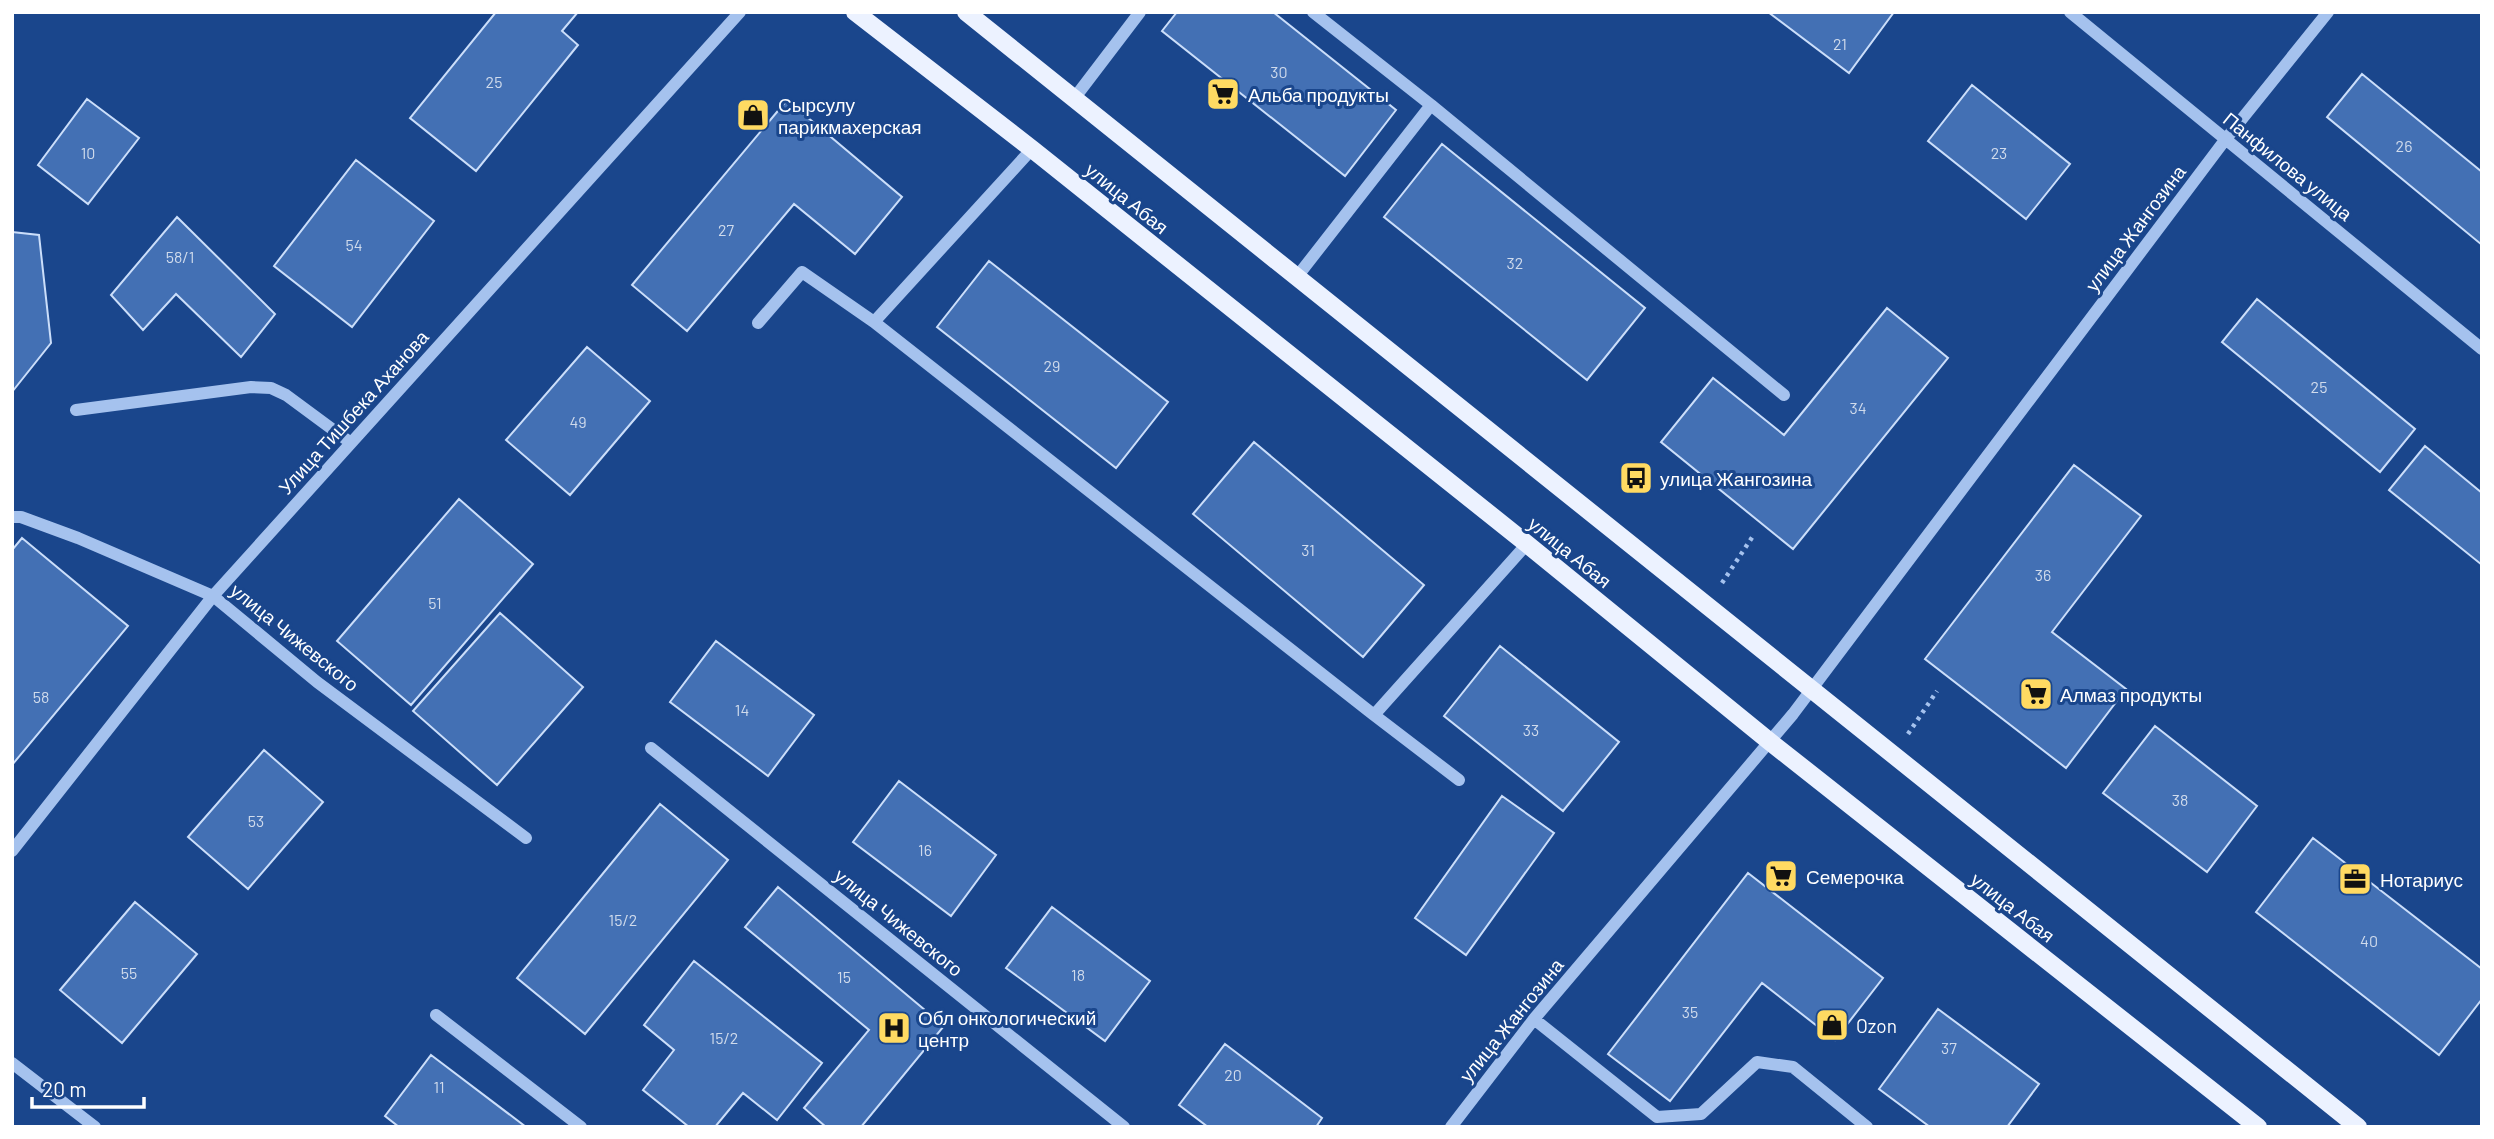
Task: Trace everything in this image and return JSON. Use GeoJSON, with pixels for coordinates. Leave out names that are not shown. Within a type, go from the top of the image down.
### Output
{"type":"FeatureCollection","features":[{"type":"Feature","properties":{"kind":"main road","name":"улица Абая"},"geometry":{"type":"LineString","coordinates":[[855,12],[1032,149],[1769,741],[2258,1127]]}},
{"type":"Feature","properties":{"kind":"main road"},"geometry":{"type":"LineString","coordinates":[[966,12],[2358,1127]]}},
{"type":"Feature","properties":{"kind":"street","name":"Улица Тишбека Аханова"},"geometry":{"type":"LineString","coordinates":[[12,851],[213,596],[740,12]]}},
{"type":"Feature","properties":{"kind":"street"},"geometry":{"type":"LineString","coordinates":[[1073,100],[1140,12]]}},
{"type":"Feature","properties":{"kind":"street"},"geometry":{"type":"LineString","coordinates":[[1313,12],[1431,105],[1784,395]]}},
{"type":"Feature","properties":{"kind":"street","name":"Панфилова улица"},"geometry":{"type":"LineString","coordinates":[[2070,12],[2482,349]]}},
{"type":"Feature","properties":{"kind":"street","name":"улица Жангозина"},"geometry":{"type":"LineString","coordinates":[[1451,1127],[1534,1019],[1812,690],[2225,140],[2328,12]]}},
{"type":"Feature","properties":{"kind":"street"},"geometry":{"type":"LineString","coordinates":[[1296,278],[1431,105]]}},
{"type":"Feature","properties":{"kind":"street"},"geometry":{"type":"LineString","coordinates":[[874,322],[1032,149]]}},
{"type":"Feature","properties":{"kind":"street"},"geometry":{"type":"LineString","coordinates":[[758,323],[802,272],[874,322],[1459,780]]}},
{"type":"Feature","properties":{"kind":"street"},"geometry":{"type":"LineString","coordinates":[[76,410],[251,387],[271,388],[286,395],[351,443]]}},
{"type":"Feature","properties":{"kind":"street"},"geometry":{"type":"LineString","coordinates":[[12,527],[17,517]]}},
{"type":"Feature","properties":{"kind":"street","name":"улица Чижевского"},"geometry":{"type":"LineString","coordinates":[[17,517],[79,538],[213,596],[317,682],[526,838]]}},
{"type":"Feature","properties":{"kind":"street"},"geometry":{"type":"LineString","coordinates":[[1374,715],[1527,544]]}},
{"type":"Feature","properties":{"kind":"street","name":"улица Чижевского"},"geometry":{"type":"LineString","coordinates":[[650,748],[1124,1127]]}},
{"type":"Feature","properties":{"kind":"street"},"geometry":{"type":"LineString","coordinates":[[436,1015],[581,1127]]}},
{"type":"Feature","properties":{"kind":"street"},"geometry":{"type":"LineString","coordinates":[[1534,1019],[1657,1117],[1701,1114],[1757,1062],[1793,1068],[1867,1127]]}},
{"type":"Feature","properties":{"kind":"street"},"geometry":{"type":"LineString","coordinates":[[12,1063],[95,1127]]}},
{"type":"Feature","properties":{"kind":"building"},"geometry":{"type":"Polygon","coordinates":[[[496,12],[578,12],[562,31],[578,45],[476,171],[410,118],[496,12]]]}},
{"type":"Feature","properties":{"kind":"building"},"geometry":{"type":"Polygon","coordinates":[[[1177,12],[1273,12],[1396,110],[1345,176],[1162,31],[1177,12]]]}},
{"type":"Feature","properties":{"kind":"building"},"geometry":{"type":"Polygon","coordinates":[[[1768,12],[1894,12],[1849,73],[1768,12]]]}},
{"type":"Feature","properties":{"kind":"building"},"geometry":{"type":"Polygon","coordinates":[[[2362,74],[2482,172],[2482,245],[2327,117],[2362,74]]]}},
{"type":"Feature","properties":{"kind":"building"},"geometry":{"type":"Polygon","coordinates":[[[1972,85],[2070,164],[2026,219],[1928,141],[1972,85]]]}},
{"type":"Feature","properties":{"kind":"building"},"geometry":{"type":"Polygon","coordinates":[[[87,99],[139,138],[88,204],[38,165],[87,99]]]}},
{"type":"Feature","properties":{"kind":"building"},"geometry":{"type":"Polygon","coordinates":[[[787,100],[902,197],[855,254],[794,204],[687,331],[632,285],[787,100]]]}},
{"type":"Feature","properties":{"kind":"building"},"geometry":{"type":"Polygon","coordinates":[[[1442,144],[1645,308],[1587,380],[1384,217],[1442,144]]]}},
{"type":"Feature","properties":{"kind":"building"},"geometry":{"type":"Polygon","coordinates":[[[356,160],[434,221],[352,327],[274,266],[356,160]]]}},
{"type":"Feature","properties":{"kind":"building"},"geometry":{"type":"Polygon","coordinates":[[[177,217],[275,314],[241,357],[176,294],[143,330],[111,295],[177,217]]]}},
{"type":"Feature","properties":{"kind":"building"},"geometry":{"type":"Polygon","coordinates":[[[12,232],[39,235],[51,343],[12,392],[12,232]]]}},
{"type":"Feature","properties":{"kind":"building"},"geometry":{"type":"Polygon","coordinates":[[[989,261],[1168,402],[1116,468],[937,327],[989,261]]]}},
{"type":"Feature","properties":{"kind":"building"},"geometry":{"type":"Polygon","coordinates":[[[2257,299],[2415,429],[2380,472],[2222,342],[2257,299]]]}},
{"type":"Feature","properties":{"kind":"building"},"geometry":{"type":"Polygon","coordinates":[[[1887,308],[1948,358],[1793,549],[1661,442],[1713,378],[1784,435],[1887,308]]]}},
{"type":"Feature","properties":{"kind":"building"},"geometry":{"type":"Polygon","coordinates":[[[587,347],[650,401],[570,495],[506,440],[587,347]]]}},
{"type":"Feature","properties":{"kind":"building"},"geometry":{"type":"Polygon","coordinates":[[[1254,442],[1424,585],[1363,657],[1193,514],[1254,442]]]}},
{"type":"Feature","properties":{"kind":"building"},"geometry":{"type":"Polygon","coordinates":[[[2425,446],[2482,493],[2482,565],[2389,490],[2425,446]]]}},
{"type":"Feature","properties":{"kind":"building"},"geometry":{"type":"Polygon","coordinates":[[[2074,465],[2141,516],[2052,632],[2126,689],[2066,768],[1925,659],[2074,465]]]}},
{"type":"Feature","properties":{"kind":"building"},"geometry":{"type":"Polygon","coordinates":[[[459,499],[533,564],[411,705],[337,641],[459,499]]]}},
{"type":"Feature","properties":{"kind":"building"},"geometry":{"type":"Polygon","coordinates":[[[22,538],[128,626],[12,765],[12,550],[22,538]]]}},
{"type":"Feature","properties":{"kind":"building"},"geometry":{"type":"Polygon","coordinates":[[[500,613],[583,687],[497,785],[413,711],[500,613]]]}},
{"type":"Feature","properties":{"kind":"building"},"geometry":{"type":"Polygon","coordinates":[[[716,641],[814,715],[768,776],[670,702],[716,641]]]}},
{"type":"Feature","properties":{"kind":"building"},"geometry":{"type":"Polygon","coordinates":[[[1500,646],[1619,742],[1563,811],[1444,716],[1500,646]]]}},
{"type":"Feature","properties":{"kind":"building"},"geometry":{"type":"Polygon","coordinates":[[[2155,726],[2257,806],[2207,872],[2103,793],[2155,726]]]}},
{"type":"Feature","properties":{"kind":"building"},"geometry":{"type":"Polygon","coordinates":[[[264,750],[323,802],[248,889],[188,837],[264,750]]]}},
{"type":"Feature","properties":{"kind":"building"},"geometry":{"type":"Polygon","coordinates":[[[899,781],[996,855],[951,916],[853,842],[899,781]]]}},
{"type":"Feature","properties":{"kind":"building"},"geometry":{"type":"Polygon","coordinates":[[[1502,796],[1554,833],[1466,955],[1415,918],[1502,796]]]}},
{"type":"Feature","properties":{"kind":"building"},"geometry":{"type":"Polygon","coordinates":[[[660,804],[728,860],[585,1034],[517,978],[660,804]]]}},
{"type":"Feature","properties":{"kind":"building"},"geometry":{"type":"Polygon","coordinates":[[[2313,838],[2482,969],[2482,999],[2439,1055],[2256,912],[2313,838]]]}},
{"type":"Feature","properties":{"kind":"building"},"geometry":{"type":"Polygon","coordinates":[[[1748,873],[1883,978],[1835,1040],[1762,983],[1670,1101],[1608,1054],[1748,873]]]}},
{"type":"Feature","properties":{"kind":"building"},"geometry":{"type":"Polygon","coordinates":[[[778,887],[944,1026],[861,1127],[826,1127],[804,1108],[869,1030],[745,927],[778,887]]]}},
{"type":"Feature","properties":{"kind":"building"},"geometry":{"type":"Polygon","coordinates":[[[135,902],[197,954],[122,1043],[60,990],[135,902]]]}},
{"type":"Feature","properties":{"kind":"building"},"geometry":{"type":"Polygon","coordinates":[[[1052,907],[1150,981],[1105,1041],[1006,968],[1052,907]]]}},
{"type":"Feature","properties":{"kind":"building"},"geometry":{"type":"Polygon","coordinates":[[[694,961],[822,1063],[777,1120],[743,1093],[715,1127],[689,1127],[643,1090],[674,1050],[644,1025],[694,961]]]}},
{"type":"Feature","properties":{"kind":"building"},"geometry":{"type":"Polygon","coordinates":[[[1938,1009],[2039,1084],[2007,1127],[1930,1127],[1879,1089],[1938,1009]]]}},
{"type":"Feature","properties":{"kind":"building"},"geometry":{"type":"Polygon","coordinates":[[[1225,1044],[1322,1118],[1316,1127],[1208,1127],[1179,1105],[1225,1044]]]}},
{"type":"Feature","properties":{"kind":"building"},"geometry":{"type":"Polygon","coordinates":[[[431,1055],[526,1127],[399,1127],[385,1116],[431,1055]]]}},
{"type":"Feature","properties":{"kind":"place","name":"Альба продукты"},"geometry":{"type":"Point","coordinates":[1223,94]}},
{"type":"Feature","properties":{"kind":"place","name":"Сырсулу парикмахерская"},"geometry":{"type":"Point","coordinates":[753,115]}},
{"type":"Feature","properties":{"kind":"place","name":"улица Жангозина"},"geometry":{"type":"Point","coordinates":[1636,478]}},
{"type":"Feature","properties":{"kind":"place","name":"Алмаз продукты"},"geometry":{"type":"Point","coordinates":[2036,694]}},
{"type":"Feature","properties":{"kind":"place","name":"Семерочка"},"geometry":{"type":"Point","coordinates":[1781,876]}},
{"type":"Feature","properties":{"kind":"place","name":"Нотариус"},"geometry":{"type":"Point","coordinates":[2355,879]}},
{"type":"Feature","properties":{"kind":"place","name":"Ozon"},"geometry":{"type":"Point","coordinates":[1832,1025]}},
{"type":"Feature","properties":{"kind":"place","name":"Обл онкологический центр"},"geometry":{"type":"Point","coordinates":[894,1028]}}]}
